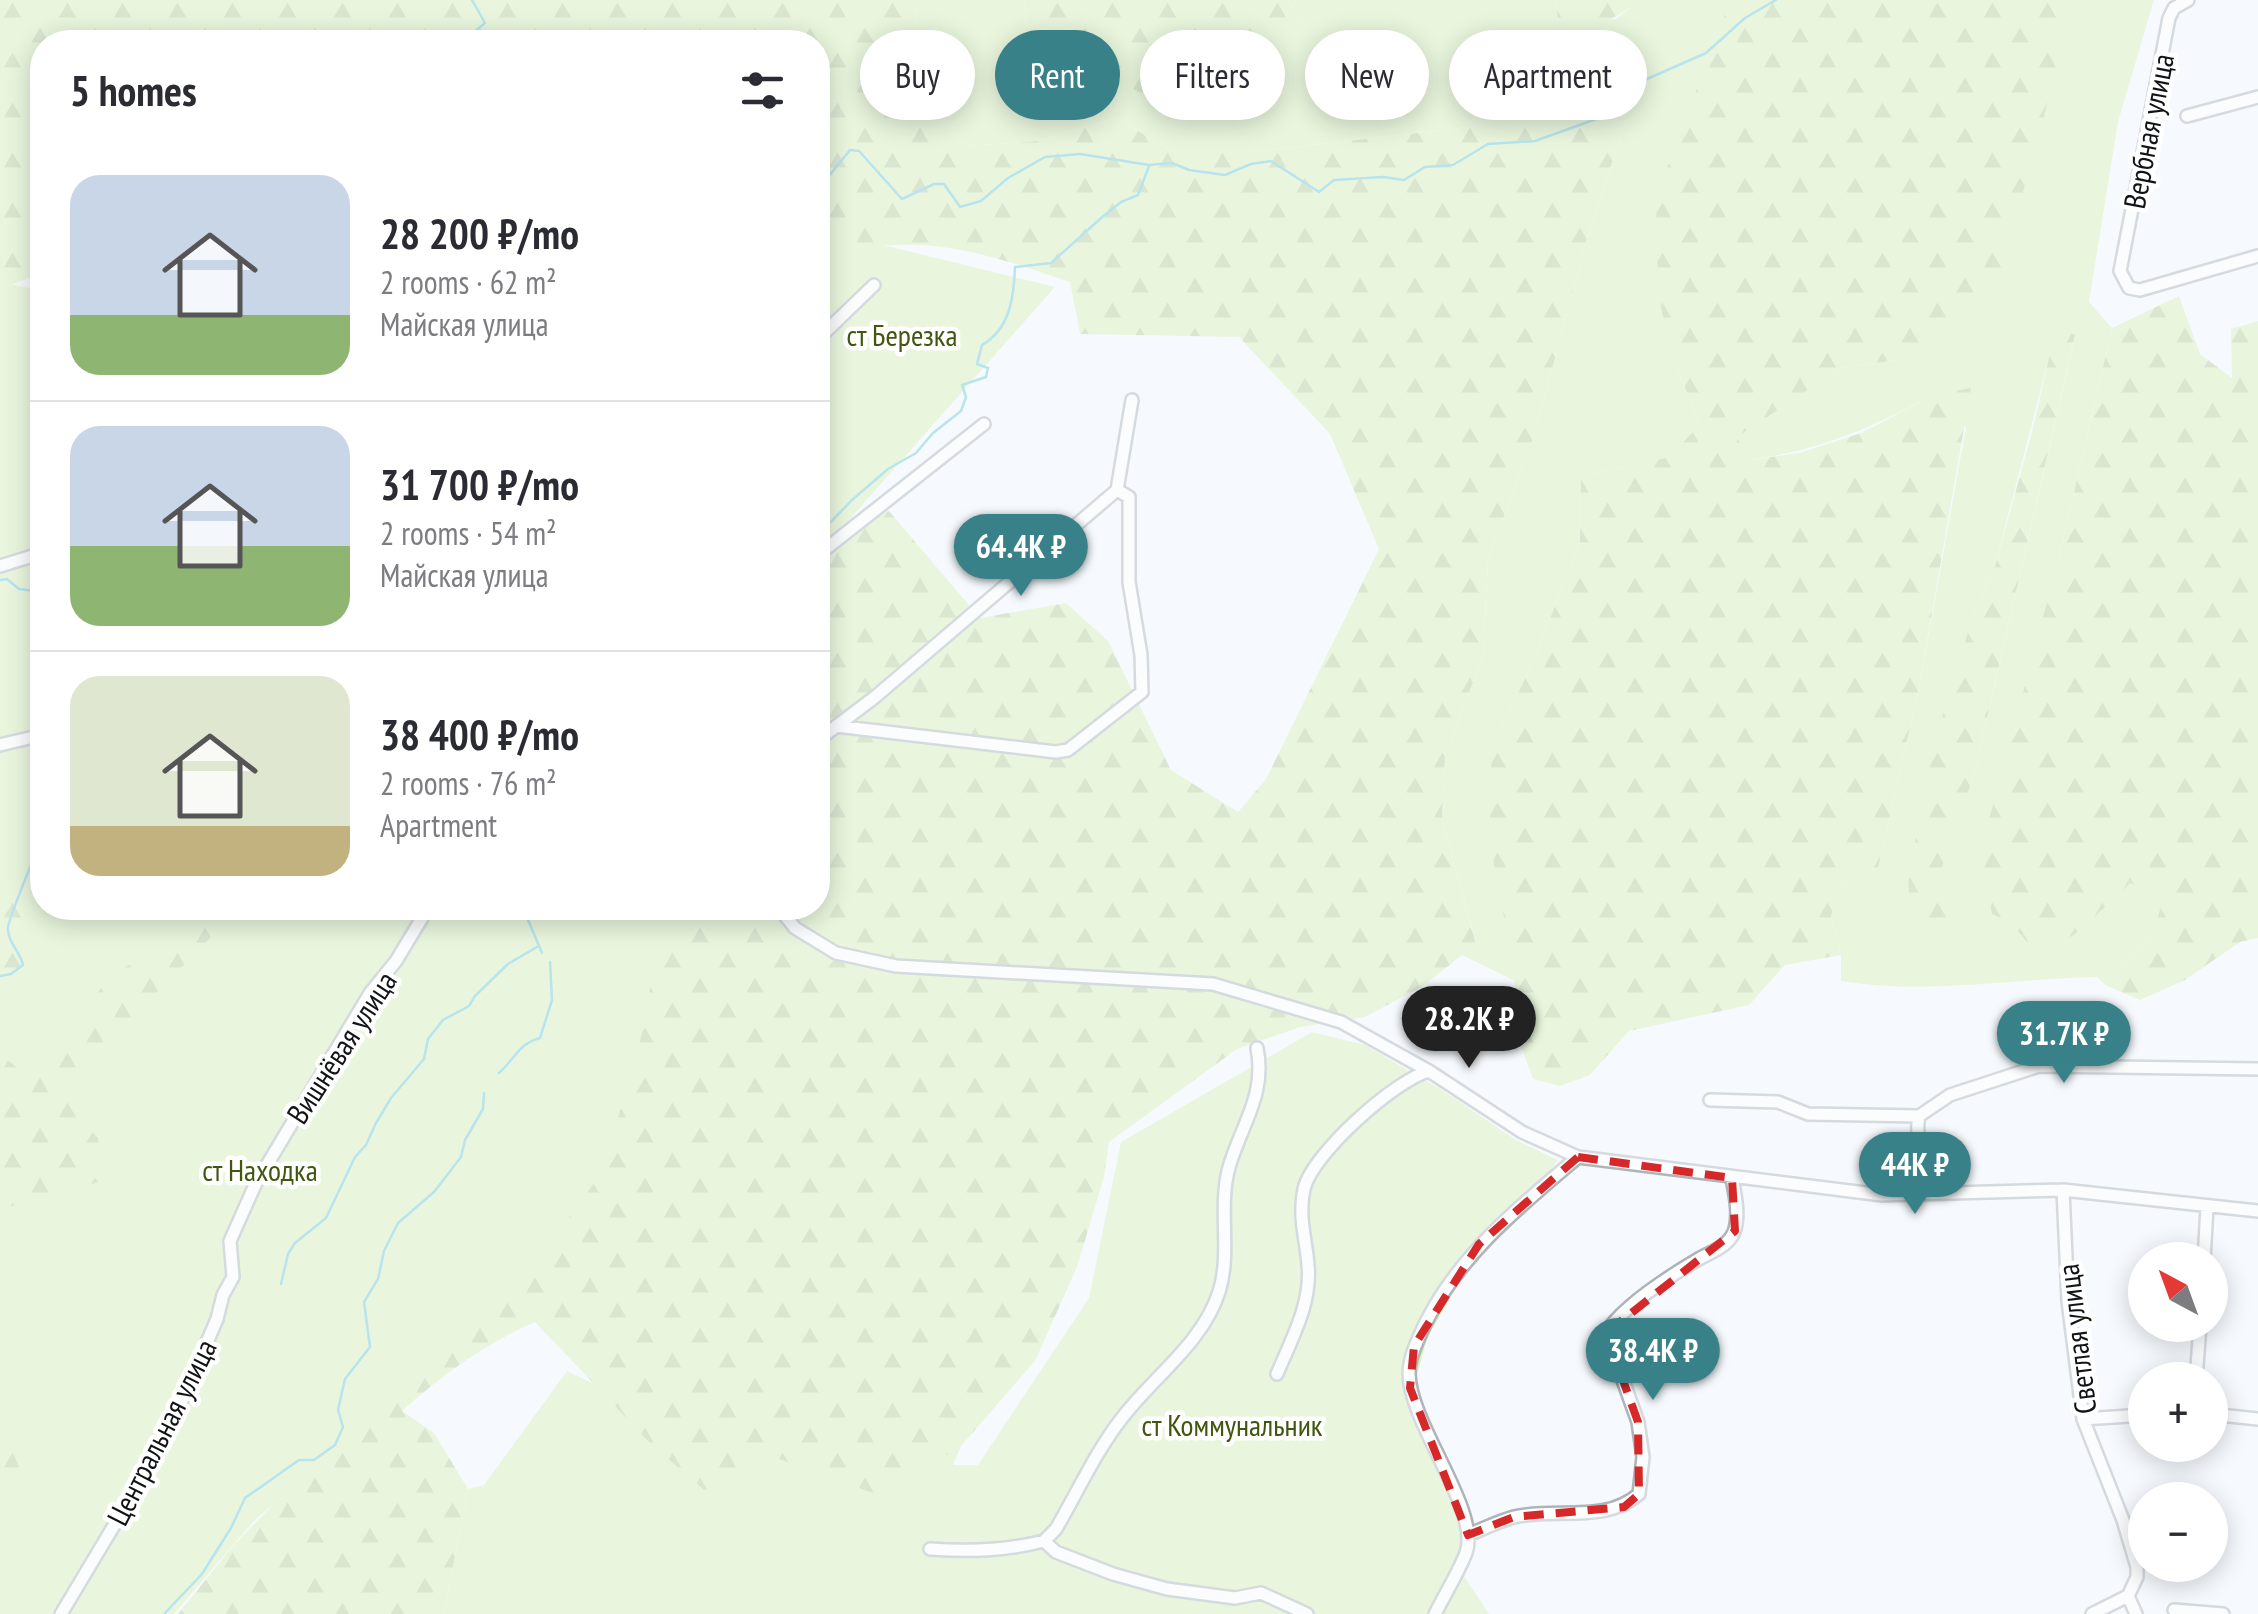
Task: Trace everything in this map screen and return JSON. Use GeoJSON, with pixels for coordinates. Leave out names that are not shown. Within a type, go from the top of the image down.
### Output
{"type":"FeatureCollection","features":[{"type":"Feature","properties":{"kind":"street","name":"Вербная улица"},"geometry":{"type":"LineString","coordinates":[[2188,0],[2174,8],[2170,18],[2120,271],[2129,288],[2140,290],[2258,256]]}},
{"type":"Feature","properties":{"kind":"street"},"geometry":{"type":"LineString","coordinates":[[2187,116],[2258,96]]}},
{"type":"Feature","properties":{"kind":"street"},"geometry":{"type":"LineString","coordinates":[[830,328],[874,286]]}},
{"type":"Feature","properties":{"kind":"street"},"geometry":{"type":"LineString","coordinates":[[830,731],[875,697],[1116,490],[1132,400]]}},
{"type":"Feature","properties":{"kind":"street"},"geometry":{"type":"LineString","coordinates":[[830,546],[984,424]]}},
{"type":"Feature","properties":{"kind":"street"},"geometry":{"type":"LineString","coordinates":[[836,726],[1056,752],[1068,750],[1142,692],[1142,655],[1129,582],[1130,497],[1116,490]]}},
{"type":"Feature","properties":{"kind":"street"},"geometry":{"type":"LineString","coordinates":[[0,566],[30,557]]}},
{"type":"Feature","properties":{"kind":"street"},"geometry":{"type":"LineString","coordinates":[[0,745],[30,739]]}},
{"type":"Feature","properties":{"kind":"street","name":"Вишнёвая улица"},"geometry":{"type":"LineString","coordinates":[[230,1241],[256,1185],[302,1106],[370,993],[396,961],[421,920]]}},
{"type":"Feature","properties":{"kind":"street"},"geometry":{"type":"LineString","coordinates":[[788,920],[836,953],[896,966],[1213,984],[1341,1022],[1429,1071],[1522,1132],[1578,1157],[1882,1196],[2063,1190],[2258,1210]]}},
{"type":"Feature","properties":{"kind":"street"},"geometry":{"type":"LineString","coordinates":[[930,1549],[973,1552],[1044,1541],[1056,1529],[1118,1423],[1142,1392],[1166,1372],[1205,1319],[1218,1294],[1224,1270],[1230,1162],[1259,1092],[1256,1048]]}},
{"type":"Feature","properties":{"kind":"street"},"geometry":{"type":"LineString","coordinates":[[1710,1100],[1778,1102],[1808,1114],[1919,1116],[1950,1095],[2039,1066],[2258,1069]]}},
{"type":"Feature","properties":{"kind":"street"},"geometry":{"type":"LineString","coordinates":[[1277,1374],[1302,1315],[1307,1292],[1308,1266],[1301,1217],[1305,1184],[1317,1164],[1373,1104],[1415,1075],[1429,1071]]}},
{"type":"Feature","properties":{"kind":"street"},"geometry":{"type":"LineString","coordinates":[[1919,1116],[1915,1135],[1927,1165],[1945,1193]]}},
{"type":"Feature","properties":{"kind":"street"},"geometry":{"type":"LineString","coordinates":[[1436,1614],[1466,1551],[1468,1535],[1463,1513],[1410,1388],[1414,1346],[1437,1300],[1479,1244],[1578,1157]]}},
{"type":"Feature","properties":{"kind":"street"},"geometry":{"type":"LineString","coordinates":[[1468,1535],[1514,1517],[1624,1507],[1639,1494],[1643,1457],[1638,1422],[1606,1334],[1613,1322],[1646,1296],[1726,1244],[1734,1230],[1732,1178]]}},
{"type":"Feature","properties":{"kind":"street","name":"Светлая улица"},"geometry":{"type":"LineString","coordinates":[[2063,1190],[2068,1301],[2083,1419],[2137,1567],[2128,1596]]}},
{"type":"Feature","properties":{"kind":"street"},"geometry":{"type":"LineString","coordinates":[[2205,1242],[2207,1207]]}},
{"type":"Feature","properties":{"kind":"street","name":"Центральная улица"},"geometry":{"type":"LineString","coordinates":[[62,1614],[179,1408],[233,1277],[230,1241]]}},
{"type":"Feature","properties":{"kind":"street"},"geometry":{"type":"LineString","coordinates":[[2083,1419],[2128,1416]]}},
{"type":"Feature","properties":{"kind":"street"},"geometry":{"type":"LineString","coordinates":[[2228,1416],[2258,1419]]}},
{"type":"Feature","properties":{"kind":"street"},"geometry":{"type":"LineString","coordinates":[[1044,1541],[1056,1552],[1152,1585],[1235,1598],[1261,1593],[1307,1614]]}},
{"type":"Feature","properties":{"kind":"street"},"geometry":{"type":"LineString","coordinates":[[2092,1614],[2128,1596],[2136,1614]]}},
{"type":"Feature","properties":{"kind":"street"},"geometry":{"type":"LineString","coordinates":[[2174,1610],[2223,1614]]}},
{"type":"Feature","properties":{"kind":"highlighted area"},"geometry":{"type":"Polygon","coordinates":[[[1578,1157],[1732,1178],[1735,1231],[1606,1333],[1638,1422],[1639,1494],[1624,1507],[1514,1517],[1468,1535],[1410,1388],[1414,1346],[1479,1244],[1578,1157]]]}},
{"type":"Feature","properties":{"kind":"green space"},"geometry":{"type":"Polygon","coordinates":[[[0,0],[914,0],[918,30],[860,30],[860,120],[942,120],[966,146],[1038,141],[1109,120],[1119,120],[1176,153],[1243,153],[1507,120],[1626,120],[1586,242],[1534,436],[1488,560],[1483,656],[1445,756],[1442,820],[1476,944],[1423,986],[1365,1017],[1300,1027],[1237,1049],[1109,1142],[1104,1177],[1077,1267],[1035,1361],[961,1446],[881,1496],[768,1455],[704,1490],[649,1442],[535,1322],[465,1361],[402,1411],[434,1433],[468,1489],[444,1614],[178,1614],[232,1547],[361,1413],[533,1266],[597,1179],[636,1064],[663,920],[830,920],[830,535],[889,511],[980,618],[1066,603],[1108,641],[1171,770],[1238,812],[1266,779],[1379,549],[1330,434],[1239,337],[1080,334],[1070,282],[951,248],[830,245],[830,30],[30,30],[30,278],[0,289],[0,0]]]}},
{"type":"Feature","properties":{"kind":"green space"},"geometry":{"type":"Polygon","coordinates":[[[914,0],[1024,0],[1026,25],[1033,30],[995,30],[995,120],[1109,120],[1038,141],[966,146],[942,120],[975,120],[975,30],[918,30],[914,0]]]}},
{"type":"Feature","properties":{"kind":"green space"},"geometry":{"type":"Polygon","coordinates":[[[1024,0],[1288,0],[1303,24],[1285,51],[1285,30],[1140,30],[1140,93],[1120,83],[1120,30],[1033,30],[1026,25],[1024,0]]]}},
{"type":"Feature","properties":{"kind":"green space"},"geometry":{"type":"Polygon","coordinates":[[[1288,0],[1556,0],[1558,23],[1616,19],[1639,0],[1734,0],[1729,3],[1671,354],[1700,424],[1671,457],[1581,476],[1580,542],[1533,662],[1492,747],[1515,981],[1462,955],[1476,943],[1442,820],[1445,756],[1483,656],[1488,560],[1534,436],[1586,242],[1626,120],[1647,120],[1647,30],[1449,30],[1449,120],[1507,120],[1243,153],[1176,153],[1119,120],[1120,51],[1140,48],[1140,120],[1285,120],[1285,30],[1262,30],[1303,24],[1288,0]]]}},
{"type":"Feature","properties":{"kind":"green space"},"geometry":{"type":"Polygon","coordinates":[[[1556,0],[1639,0],[1610,19],[1583,24],[1558,23],[1556,0]]]}},
{"type":"Feature","properties":{"kind":"green space"},"geometry":{"type":"Polygon","coordinates":[[[2076,0],[2154,0],[2118,122],[2089,302],[2112,328],[2058,561],[2010,922],[2040,956],[2081,930],[2130,882],[2164,898],[2153,936],[2105,985],[2097,977],[1905,987],[1841,981],[1841,955],[1831,916],[1844,881],[1878,868],[1919,688],[1966,427],[1934,395],[1844,436],[1775,456],[1748,460],[1736,437],[1841,368],[1897,360],[2035,143],[2076,0]],[[2057,327],[1995,566],[1972,619],[1939,874],[1974,775],[2075,336],[2057,327]]]}},
{"type":"Feature","properties":{"kind":"green space"},"geometry":{"type":"Polygon","coordinates":[[[2076,0],[1995,294],[1897,360],[1841,368],[1737,437],[1749,460],[1799,453],[1861,433],[1934,395],[1971,388],[1919,688],[1878,868],[1844,881],[1831,916],[1841,955],[1785,965],[1749,1005],[1629,1031],[1590,1075],[1560,1086],[1533,1079],[1521,1046],[1512,960],[1489,838],[1492,747],[1533,662],[1580,542],[1581,476],[1670,457],[1700,424],[1671,354],[1658,293],[1656,197],[1729,3],[2076,0]]]}},
{"type":"Feature","properties":{"kind":"green space","name":"ст Березка"},"geometry":{"type":"Polygon","coordinates":[[[830,232],[1055,287],[830,541],[830,232]]]}},
{"type":"Feature","properties":{"kind":"green space","name":"ст Находка"},"geometry":{"type":"Polygon","coordinates":[[[0,282],[30,288],[30,920],[777,920],[607,1212],[253,1522],[174,1614],[0,1614],[0,282]]]}},
{"type":"Feature","properties":{"kind":"green space"},"geometry":{"type":"Polygon","coordinates":[[[2179,296],[2200,354],[2232,378],[2231,329],[2258,321],[2258,938],[2240,942],[2185,980],[2140,1000],[2105,985],[2153,936],[2163,898],[2130,883],[2081,930],[2040,957],[2010,922],[1992,914],[1982,865],[1983,842],[2058,561],[2112,328],[2179,296]]]}},
{"type":"Feature","properties":{"kind":"green space"},"geometry":{"type":"Polygon","coordinates":[[[2056,327],[2075,335],[1974,775],[1940,873],[1953,932],[1924,940],[1910,914],[1908,876],[1937,734],[1972,619],[1995,566],[2056,327]]]}},
{"type":"Feature","properties":{"kind":"green space"},"geometry":{"type":"Polygon","coordinates":[[[18,871],[30,881],[23,909],[30,968],[15,985],[0,992],[0,909],[18,871]]]}},
{"type":"Feature","properties":{"kind":"green space"},"geometry":{"type":"Polygon","coordinates":[[[180,920],[227,920],[149,1001],[90,1080],[77,1118],[98,1138],[101,1181],[35,1205],[5,1206],[0,1212],[0,1061],[9,1061],[34,1081],[108,978],[174,937],[180,920]]]}},
{"type":"Feature","properties":{"kind":"green space","name":"ст Коммунальник"},"geometry":{"type":"Polygon","coordinates":[[[1312,1032],[1365,1045],[1516,1140],[1558,1160],[1513,1222],[1460,1281],[1427,1338],[1417,1375],[1419,1400],[1472,1530],[1462,1573],[1489,1614],[444,1614],[468,1489],[484,1485],[567,1371],[756,1461],[768,1454],[799,1466],[930,1465],[961,1446],[953,1465],[978,1465],[1089,1298],[1121,1142],[1312,1032]]]}},
{"type":"Feature","properties":{"kind":"green space"},"geometry":{"type":"Polygon","coordinates":[[[0,1423],[19,1467],[0,1496],[0,1423]]]}},
{"type":"Feature","properties":{"kind":"waterway"},"geometry":{"type":"LineString","coordinates":[[472,0],[485,23],[476,30]]}},
{"type":"Feature","properties":{"kind":"waterway"},"geometry":{"type":"LineString","coordinates":[[830,175],[850,150],[859,151],[902,199],[934,184],[944,184],[960,207],[981,201],[1008,178],[1045,157],[1080,154],[1149,165],[1172,163],[1189,170],[1225,175],[1271,161],[1319,192],[1334,180],[1404,180],[1425,167],[1453,165],[1488,144],[1535,141],[1599,118],[1647,79],[1706,53],[1745,18],[1776,0]]}},
{"type":"Feature","properties":{"kind":"waterway"},"geometry":{"type":"LineString","coordinates":[[830,523],[888,469],[916,453],[933,433],[961,411],[966,397],[962,385],[986,377],[988,368],[977,364],[982,345],[1004,321],[1012,301],[1015,267],[1051,263],[1121,202],[1138,195],[1149,166]]}},
{"type":"Feature","properties":{"kind":"waterway"},"geometry":{"type":"LineString","coordinates":[[0,580],[7,579],[19,589],[30,590]]}},
{"type":"Feature","properties":{"kind":"waterway"},"geometry":{"type":"LineString","coordinates":[[0,976],[23,965],[8,927],[30,870]]}},
{"type":"Feature","properties":{"kind":"waterway"},"geometry":{"type":"LineString","coordinates":[[528,920],[542,953]]}},
{"type":"Feature","properties":{"kind":"waterway"},"geometry":{"type":"LineString","coordinates":[[281,1284],[288,1254],[295,1243],[326,1218],[355,1157],[366,1145],[391,1098],[424,1059],[428,1039],[443,1020],[469,1006],[508,964],[537,947]]}},
{"type":"Feature","properties":{"kind":"waterway"},"geometry":{"type":"LineString","coordinates":[[499,1073],[522,1048],[540,1038],[552,1000],[550,962]]}},
{"type":"Feature","properties":{"kind":"waterway"},"geometry":{"type":"LineString","coordinates":[[164,1614],[202,1574],[245,1498],[299,1460],[314,1460],[335,1445],[343,1427],[338,1410],[345,1379],[370,1347],[364,1302],[378,1279],[384,1251],[398,1223],[434,1192],[461,1157],[465,1140],[483,1109],[484,1093]]}}]}
